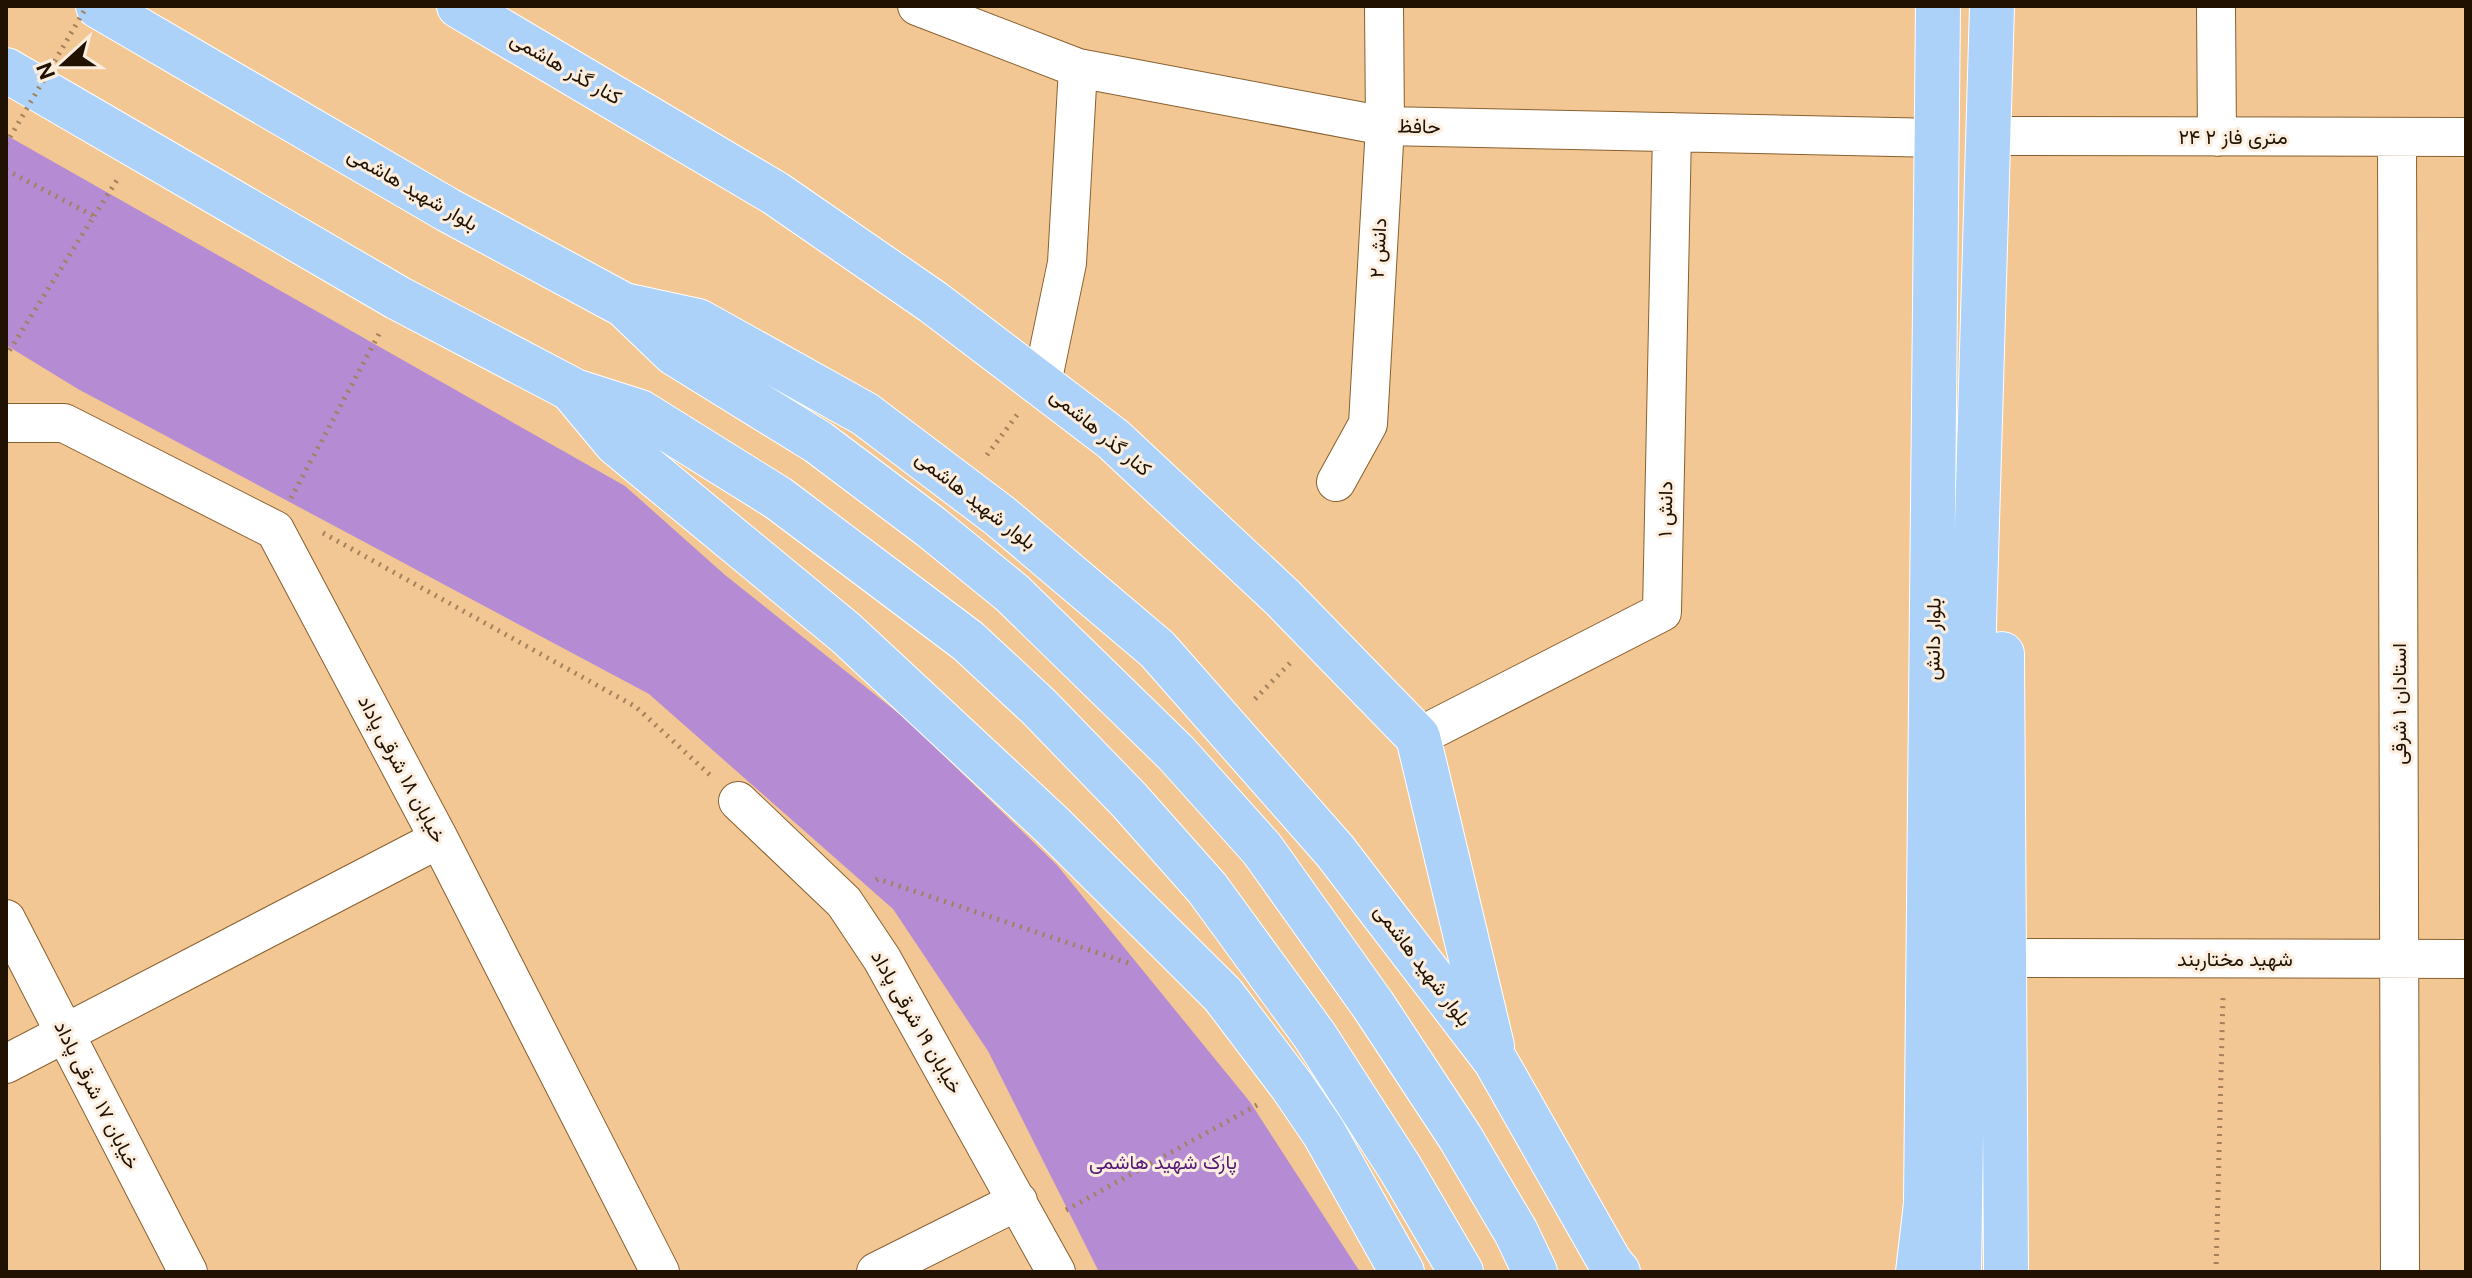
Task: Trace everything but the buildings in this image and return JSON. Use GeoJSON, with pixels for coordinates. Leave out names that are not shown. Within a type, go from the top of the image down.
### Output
{"type":"FeatureCollection","features":[{"type":"Feature","properties":{"kind":"main road","name":"بلوار شهید هاشمی"},"geometry":{"type":"LineString","coordinates":[[98,6],[448,210],[624,305],[698,321],[865,414],[1000,516],[1157,649],[1335,851],[1495,1060],[1614,1269]]}},
{"type":"Feature","properties":{"kind":"main road","name":"کنار گذر هاشمی"},"geometry":{"type":"LineString","coordinates":[[459,6],[775,193],[933,302],[1042,383],[1113,439],[1283,598],[1418,737]]}},
{"type":"Feature","properties":{"kind":"main road","name":"بلوار دانش"},"geometry":{"type":"LineString","coordinates":[[1918,1272],[1926,1204],[1938,6]]}},
{"type":"Feature","properties":{"kind":"main road"},"geometry":{"type":"LineString","coordinates":[[1994,6],[2000,136],[2006,1272]]}},
{"type":"Feature","properties":{"kind":"main road"},"geometry":{"type":"LineString","coordinates":[[1959,1272],[1964,988],[1994,6]]}},
{"type":"Feature","properties":{"kind":"main road"},"geometry":{"type":"LineString","coordinates":[[6,70],[398,298],[571,389],[640,412],[778,498],[968,641],[1039,707],[1129,800],[1207,888],[1315,1036],[1400,1168],[1461,1272]]}},
{"type":"Feature","properties":{"kind":"main road"},"geometry":{"type":"LineString","coordinates":[[624,305],[674,353],[818,442],[931,527],[1012,593],[1176,753],[1262,849],[1373,1005],[1460,1137],[1516,1232],[1535,1272]]}},
{"type":"Feature","properties":{"kind":"main road"},"geometry":{"type":"LineString","coordinates":[[571,389],[616,443],[846,633],[1051,824],[1223,995],[1324,1133],[1402,1272]]}},
{"type":"Feature","properties":{"kind":"main road"},"geometry":{"type":"LineString","coordinates":[[1418,737],[1495,1060]]}},
{"type":"Feature","properties":{"kind":"street","name":"حافظ"},"geometry":{"type":"LineString","coordinates":[[917,6],[1078,68],[1385,126],[1939,138]]}},
{"type":"Feature","properties":{"kind":"street","name":"دانش ۲"},"geometry":{"type":"LineString","coordinates":[[1336,482],[1368,424],[1385,126],[1384,6]]}},
{"type":"Feature","properties":{"kind":"street"},"geometry":{"type":"LineString","coordinates":[[2216,6],[2217,137]]}},
{"type":"Feature","properties":{"kind":"street"},"geometry":{"type":"LineString","coordinates":[[1042,383],[1067,263],[1078,68]]}},
{"type":"Feature","properties":{"kind":"street","name":"دانش ۱"},"geometry":{"type":"LineString","coordinates":[[1418,737],[1662,612],[1672,132]]}},
{"type":"Feature","properties":{"kind":"street","name":"۲۴ متری فاز ۲"},"geometry":{"type":"LineString","coordinates":[[2000,136],[2466,137]]}},
{"type":"Feature","properties":{"kind":"street","name":"استادان ۱ شرقی"},"geometry":{"type":"LineString","coordinates":[[2397,137],[2400,1272]]}},
{"type":"Feature","properties":{"kind":"street"},"geometry":{"type":"LineString","coordinates":[[6,423],[64,423],[275,530]]}},
{"type":"Feature","properties":{"kind":"street","name":"خیابان ۱۸ شرقی پاداد"},"geometry":{"type":"LineString","coordinates":[[275,530],[439,839],[660,1272]]}},
{"type":"Feature","properties":{"kind":"street","name":"خیابان ۱۹ شرقی پاداد"},"geometry":{"type":"LineString","coordinates":[[738,801],[844,902],[882,959],[1056,1272]]}},
{"type":"Feature","properties":{"kind":"street"},"geometry":{"type":"LineString","coordinates":[[6,1064],[439,839]]}},
{"type":"Feature","properties":{"kind":"street","name":"خیابان ۱۷ شرقی پاداد"},"geometry":{"type":"LineString","coordinates":[[6,919],[188,1272]]}},
{"type":"Feature","properties":{"kind":"street","name":"شهید مختاربند"},"geometry":{"type":"LineString","coordinates":[[2003,958],[2466,959]]}},
{"type":"Feature","properties":{"kind":"street"},"geometry":{"type":"LineString","coordinates":[[876,1272],[1026,1215]]}},
{"type":"Feature","properties":{"kind":"path"},"geometry":{"type":"LineString","coordinates":[[6,144],[87,6]]}},
{"type":"Feature","properties":{"kind":"path"},"geometry":{"type":"LineString","coordinates":[[6,170],[94,216],[6,355]]}},
{"type":"Feature","properties":{"kind":"path"},"geometry":{"type":"LineString","coordinates":[[275,530],[398,298]]}},
{"type":"Feature","properties":{"kind":"path"},"geometry":{"type":"LineString","coordinates":[[962,488],[1042,383]]}},
{"type":"Feature","properties":{"kind":"path"},"geometry":{"type":"LineString","coordinates":[[275,530],[309,525],[636,707],[738,801]]}},
{"type":"Feature","properties":{"kind":"path"},"geometry":{"type":"LineString","coordinates":[[1227,729],[1317,634]]}},
{"type":"Feature","properties":{"kind":"path"},"geometry":{"type":"LineString","coordinates":[[844,902],[878,879],[1133,965]]}},
{"type":"Feature","properties":{"kind":"path"},"geometry":{"type":"LineString","coordinates":[[2216,1272],[2224,959]]}},
{"type":"Feature","properties":{"kind":"path"},"geometry":{"type":"LineString","coordinates":[[1026,1215],[1292,1086]]}},
{"type":"Feature","properties":{"kind":"green space","name":"پارک شهید هاشمی"},"geometry":{"type":"Polygon","coordinates":[[[6,135],[625,486],[725,575],[907,720],[1057,865],[1250,1102],[1360,1272],[1099,1272],[988,1051],[893,909],[649,694],[78,389],[6,345],[6,135]]]}}]}
